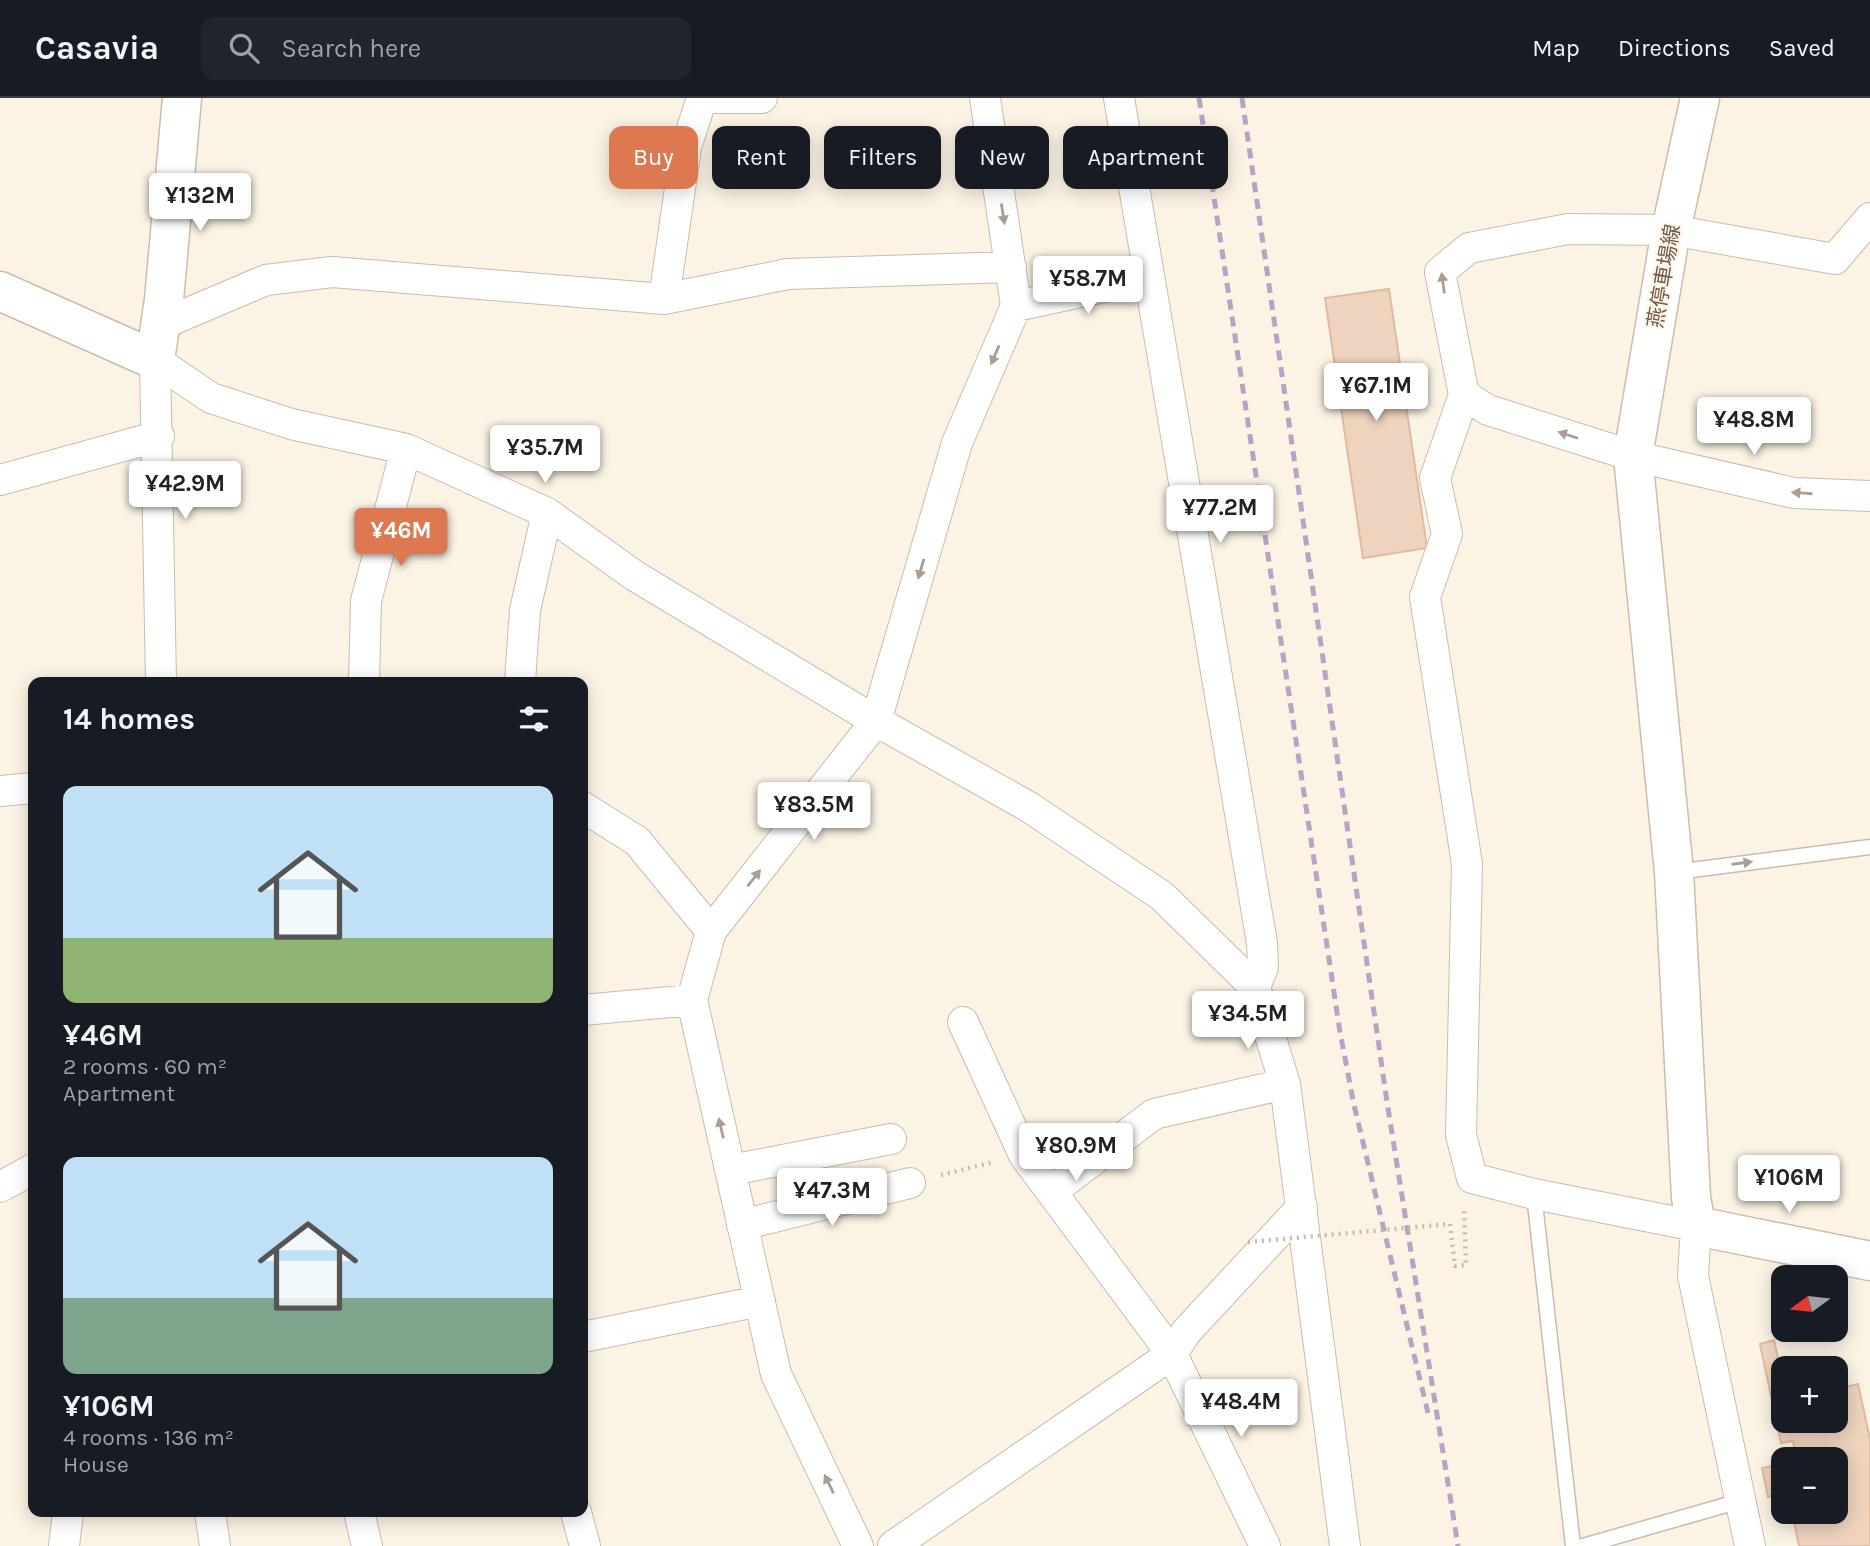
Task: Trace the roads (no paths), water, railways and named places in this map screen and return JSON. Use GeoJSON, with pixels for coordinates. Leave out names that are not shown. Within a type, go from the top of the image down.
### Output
{"type":"FeatureCollection","features":[{"type":"Feature","properties":{"kind":"street"},"geometry":{"type":"LineString","coordinates":[[161,677],[158,343],[182,98]]}},
{"type":"Feature","properties":{"kind":"street"},"geometry":{"type":"LineString","coordinates":[[664,299],[686,147],[702,98]]}},
{"type":"Feature","properties":{"kind":"street"},"geometry":{"type":"LineString","coordinates":[[707,98],[762,98]]}},
{"type":"Feature","properties":{"kind":"street"},"geometry":{"type":"LineString","coordinates":[[858,1546],[776,1374],[692,1000],[711,931],[876,721],[957,443],[1016,306],[985,98]]}},
{"type":"Feature","properties":{"kind":"street"},"geometry":{"type":"LineString","coordinates":[[1119,98],[1262,943],[1263,967],[1255,987]]}},
{"type":"Feature","properties":{"kind":"street","name":"燕停車場線"},"geometry":{"type":"LineString","coordinates":[[1696,1226],[1691,1196],[1674,872],[1633,456],[1671,230],[1700,98]]}},
{"type":"Feature","properties":{"kind":"street"},"geometry":{"type":"LineString","coordinates":[[1870,218],[1835,259],[1671,230],[1568,229],[1469,248],[1440,272],[1464,395],[1435,478],[1447,534],[1426,597],[1467,864],[1461,1135],[1472,1178],[1534,1194],[1870,1261]]}},
{"type":"Feature","properties":{"kind":"street"},"geometry":{"type":"LineString","coordinates":[[158,343],[266,280],[332,272],[664,299],[788,274],[1011,267]]}},
{"type":"Feature","properties":{"kind":"street"},"geometry":{"type":"LineString","coordinates":[[1016,306],[1149,277]]}},
{"type":"Feature","properties":{"kind":"street"},"geometry":{"type":"LineString","coordinates":[[0,291],[158,343],[211,398],[291,424],[406,449],[547,513],[635,576],[876,721],[1029,807],[1162,896],[1255,987],[1285,1084],[1345,1546]]}},
{"type":"Feature","properties":{"kind":"street"},"geometry":{"type":"LineString","coordinates":[[1464,395],[1489,410],[1633,456],[1794,493],[1870,496]]}},
{"type":"Feature","properties":{"kind":"street"},"geometry":{"type":"LineString","coordinates":[[0,480],[159,436]]}},
{"type":"Feature","properties":{"kind":"street"},"geometry":{"type":"LineString","coordinates":[[365,677],[366,601],[406,449]]}},
{"type":"Feature","properties":{"kind":"street"},"geometry":{"type":"LineString","coordinates":[[520,677],[525,610],[547,513]]}},
{"type":"Feature","properties":{"kind":"street"},"geometry":{"type":"LineString","coordinates":[[0,791],[28,788]]}},
{"type":"Feature","properties":{"kind":"street"},"geometry":{"type":"LineString","coordinates":[[588,810],[637,841],[711,931]]}},
{"type":"Feature","properties":{"kind":"street"},"geometry":{"type":"LineString","coordinates":[[588,1010],[692,1000]]}},
{"type":"Feature","properties":{"kind":"street"},"geometry":{"type":"LineString","coordinates":[[963,1022],[1024,1155],[1172,1354],[1265,1546]]}},
{"type":"Feature","properties":{"kind":"street"},"geometry":{"type":"LineString","coordinates":[[1051,1192],[1154,1114],[1285,1084]]}},
{"type":"Feature","properties":{"kind":"street"},"geometry":{"type":"LineString","coordinates":[[731,1170],[891,1139]]}},
{"type":"Feature","properties":{"kind":"street"},"geometry":{"type":"LineString","coordinates":[[0,1187],[28,1172]]}},
{"type":"Feature","properties":{"kind":"street"},"geometry":{"type":"LineString","coordinates":[[742,1225],[910,1183]]}},
{"type":"Feature","properties":{"kind":"street"},"geometry":{"type":"LineString","coordinates":[[893,1546],[1172,1354],[1186,1332],[1302,1208]]}},
{"type":"Feature","properties":{"kind":"street"},"geometry":{"type":"LineString","coordinates":[[1696,1226],[1693,1276],[1750,1546]]}},
{"type":"Feature","properties":{"kind":"street"},"geometry":{"type":"LineString","coordinates":[[588,1336],[760,1301]]}},
{"type":"Feature","properties":{"kind":"street"},"geometry":{"type":"LineString","coordinates":[[64,1546],[67,1517]]}},
{"type":"Feature","properties":{"kind":"street"},"geometry":{"type":"LineString","coordinates":[[211,1517],[215,1546]]}},
{"type":"Feature","properties":{"kind":"street"},"geometry":{"type":"LineString","coordinates":[[360,1517],[367,1546]]}},
{"type":"Feature","properties":{"kind":"street"},"geometry":{"type":"LineString","coordinates":[[577,1517],[585,1546]]}},
{"type":"Feature","properties":{"kind":"lane"},"geometry":{"type":"LineString","coordinates":[[1674,872],[1870,846]]}},
{"type":"Feature","properties":{"kind":"lane"},"geometry":{"type":"LineString","coordinates":[[1534,1194],[1573,1546]]}},
{"type":"Feature","properties":{"kind":"lane"},"geometry":{"type":"LineString","coordinates":[[1583,1546],[1740,1501]]}},
{"type":"Feature","properties":{"kind":"railway"},"geometry":{"type":"LineString","coordinates":[[1199,98],[1340,1032],[1354,1105],[1428,1413]]}},
{"type":"Feature","properties":{"kind":"railway"},"geometry":{"type":"LineString","coordinates":[[1242,98],[1387,1102],[1458,1546]]}}]}
